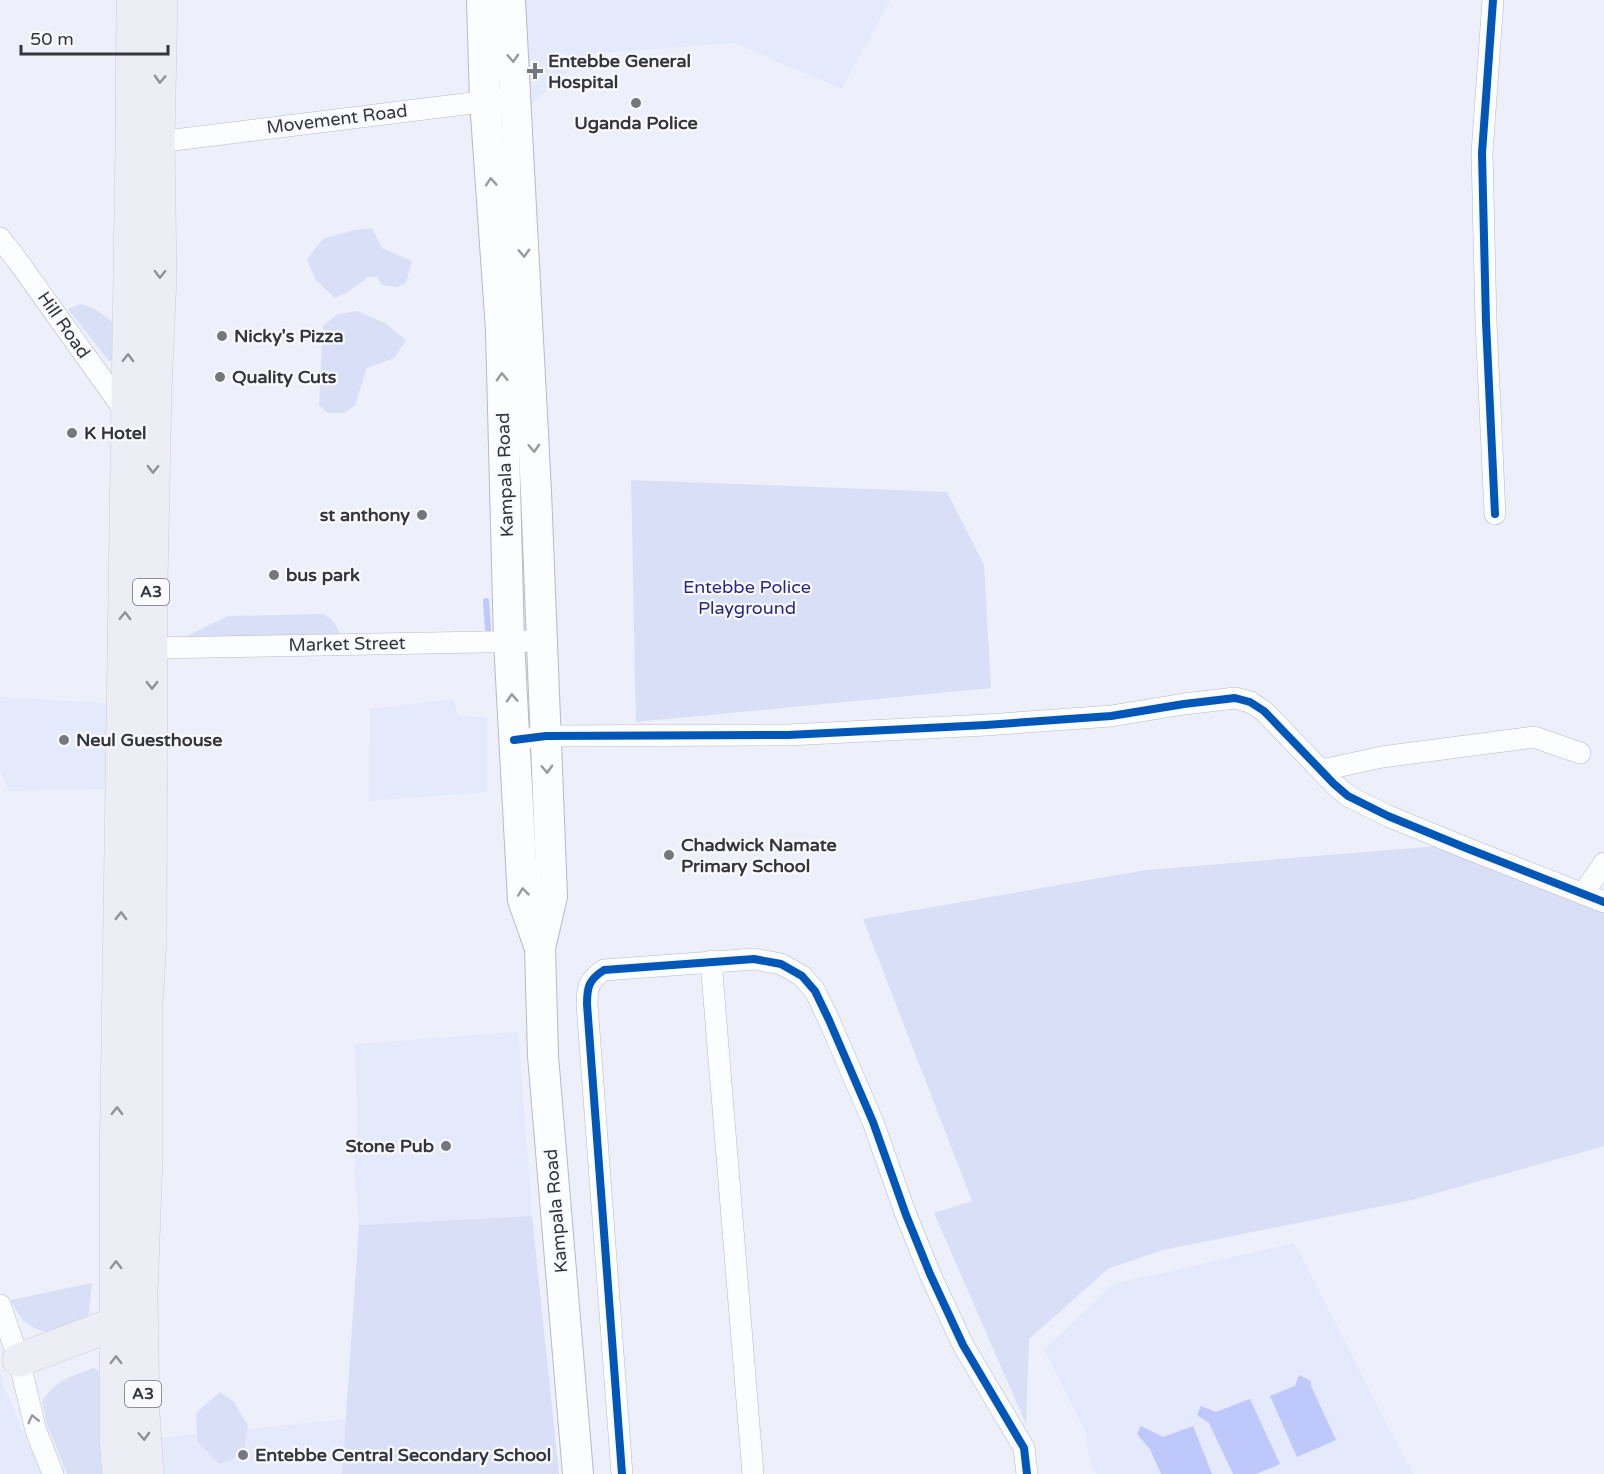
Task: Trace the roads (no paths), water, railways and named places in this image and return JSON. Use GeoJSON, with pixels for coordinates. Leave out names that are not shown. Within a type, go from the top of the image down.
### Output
{"type":"FeatureCollection","features":[{"type":"Feature","properties":{"kind":"highway","name":"A3"},"geometry":{"type":"LineString","coordinates":[[133,0],[125,679],[116,1170],[129,1319],[143,1414],[147,1474]]}},
{"type":"Feature","properties":{"kind":"highway","name":"A3"},"geometry":{"type":"LineString","coordinates":[[120,1474],[116,1439],[129,1319],[143,1223],[146,1156],[153,464],[160,277],[158,139],[161,0]]}},
{"type":"Feature","properties":{"kind":"highway"},"geometry":{"type":"LineString","coordinates":[[20,1360],[129,1319]]}},
{"type":"Feature","properties":{"kind":"main road","name":"Kampala Road"},"geometry":{"type":"LineString","coordinates":[[482,0],[501,330],[509,641],[522,900],[540,948]]}},
{"type":"Feature","properties":{"kind":"main road","name":"Kampala Road"},"geometry":{"type":"LineString","coordinates":[[510,0],[542,641],[552,896],[540,948],[543,1056],[578,1474]]}},
{"type":"Feature","properties":{"kind":"street"},"geometry":{"type":"LineString","coordinates":[[1493,0],[1482,153],[1486,322],[1495,514]]}},
{"type":"Feature","properties":{"kind":"street","name":"Movement Road"},"geometry":{"type":"LineString","coordinates":[[158,139],[166,141],[486,100],[516,99]]}},
{"type":"Feature","properties":{"kind":"street","name":"Hill Road"},"geometry":{"type":"LineString","coordinates":[[0,238],[127,414]]}},
{"type":"Feature","properties":{"kind":"street","name":"Market Street"},"geometry":{"type":"LineString","coordinates":[[152,648],[542,641]]}},
{"type":"Feature","properties":{"kind":"street"},"geometry":{"type":"LineString","coordinates":[[514,740],[546,736],[788,735],[986,725],[1110,716],[1235,698],[1250,702],[1264,711],[1348,796],[1388,816],[1604,902]]}},
{"type":"Feature","properties":{"kind":"street"},"geometry":{"type":"LineString","coordinates":[[1322,770],[1382,757],[1534,737],[1580,753]]}},
{"type":"Feature","properties":{"kind":"street"},"geometry":{"type":"LineString","coordinates":[[1583,894],[1604,863]]}},
{"type":"Feature","properties":{"kind":"street"},"geometry":{"type":"LineString","coordinates":[[622,1474],[586,1004],[587,988],[594,976],[604,970],[754,959],[782,964],[802,976],[815,991],[873,1122],[930,1274],[963,1345],[1024,1448],[1027,1474]]}},
{"type":"Feature","properties":{"kind":"street"},"geometry":{"type":"LineString","coordinates":[[711,961],[753,1474]]}},
{"type":"Feature","properties":{"kind":"street"},"geometry":{"type":"LineString","coordinates":[[0,1305],[20,1360],[36,1431],[54,1474]]}},
{"type":"Feature","properties":{"kind":"water"},"geometry":{"type":"Polygon","coordinates":[[[1299,1375],[1311,1381],[1311,1386],[1336,1440],[1297,1457],[1270,1396],[1295,1386],[1299,1375]]]}},
{"type":"Feature","properties":{"kind":"water"},"geometry":{"type":"Polygon","coordinates":[[[1250,1399],[1280,1464],[1256,1474],[1233,1474],[1209,1423],[1197,1415],[1201,1406],[1216,1412],[1250,1399]]]}},
{"type":"Feature","properties":{"kind":"water"},"geometry":{"type":"Polygon","coordinates":[[[1141,1426],[1163,1437],[1193,1426],[1212,1474],[1161,1474],[1150,1449],[1137,1434],[1141,1426]]]}},
{"type":"Feature","properties":{"kind":"waterway"},"geometry":{"type":"LineString","coordinates":[[486,601],[488,629]]}},
{"type":"Feature","properties":{"kind":"place","name":"Entebbe General Hospital"},"geometry":{"type":"Point","coordinates":[535,71]}},
{"type":"Feature","properties":{"kind":"place","name":"Uganda Police"},"geometry":{"type":"Point","coordinates":[636,103]}},
{"type":"Feature","properties":{"kind":"place","name":"Nicky's Pizza"},"geometry":{"type":"Point","coordinates":[222,336]}},
{"type":"Feature","properties":{"kind":"place","name":"Quality Cuts"},"geometry":{"type":"Point","coordinates":[220,377]}},
{"type":"Feature","properties":{"kind":"place","name":"K Hotel"},"geometry":{"type":"Point","coordinates":[72,433]}},
{"type":"Feature","properties":{"kind":"place","name":"st anthony"},"geometry":{"type":"Point","coordinates":[422,515]}},
{"type":"Feature","properties":{"kind":"place","name":"bus park"},"geometry":{"type":"Point","coordinates":[274,575]}},
{"type":"Feature","properties":{"kind":"place","name":"Neul Guesthouse"},"geometry":{"type":"Point","coordinates":[64,740]}},
{"type":"Feature","properties":{"kind":"place","name":"Chadwick Namate Primary School"},"geometry":{"type":"Point","coordinates":[669,855]}},
{"type":"Feature","properties":{"kind":"place","name":"Stone Pub"},"geometry":{"type":"Point","coordinates":[446,1146]}},
{"type":"Feature","properties":{"kind":"place","name":"Entebbe Central Secondary School"},"geometry":{"type":"Point","coordinates":[243,1455]}},
{"type":"Feature","properties":{"kind":"park label","name":"Entebbe Police Playground"},"geometry":{"type":"Point","coordinates":[747,597]}}]}
